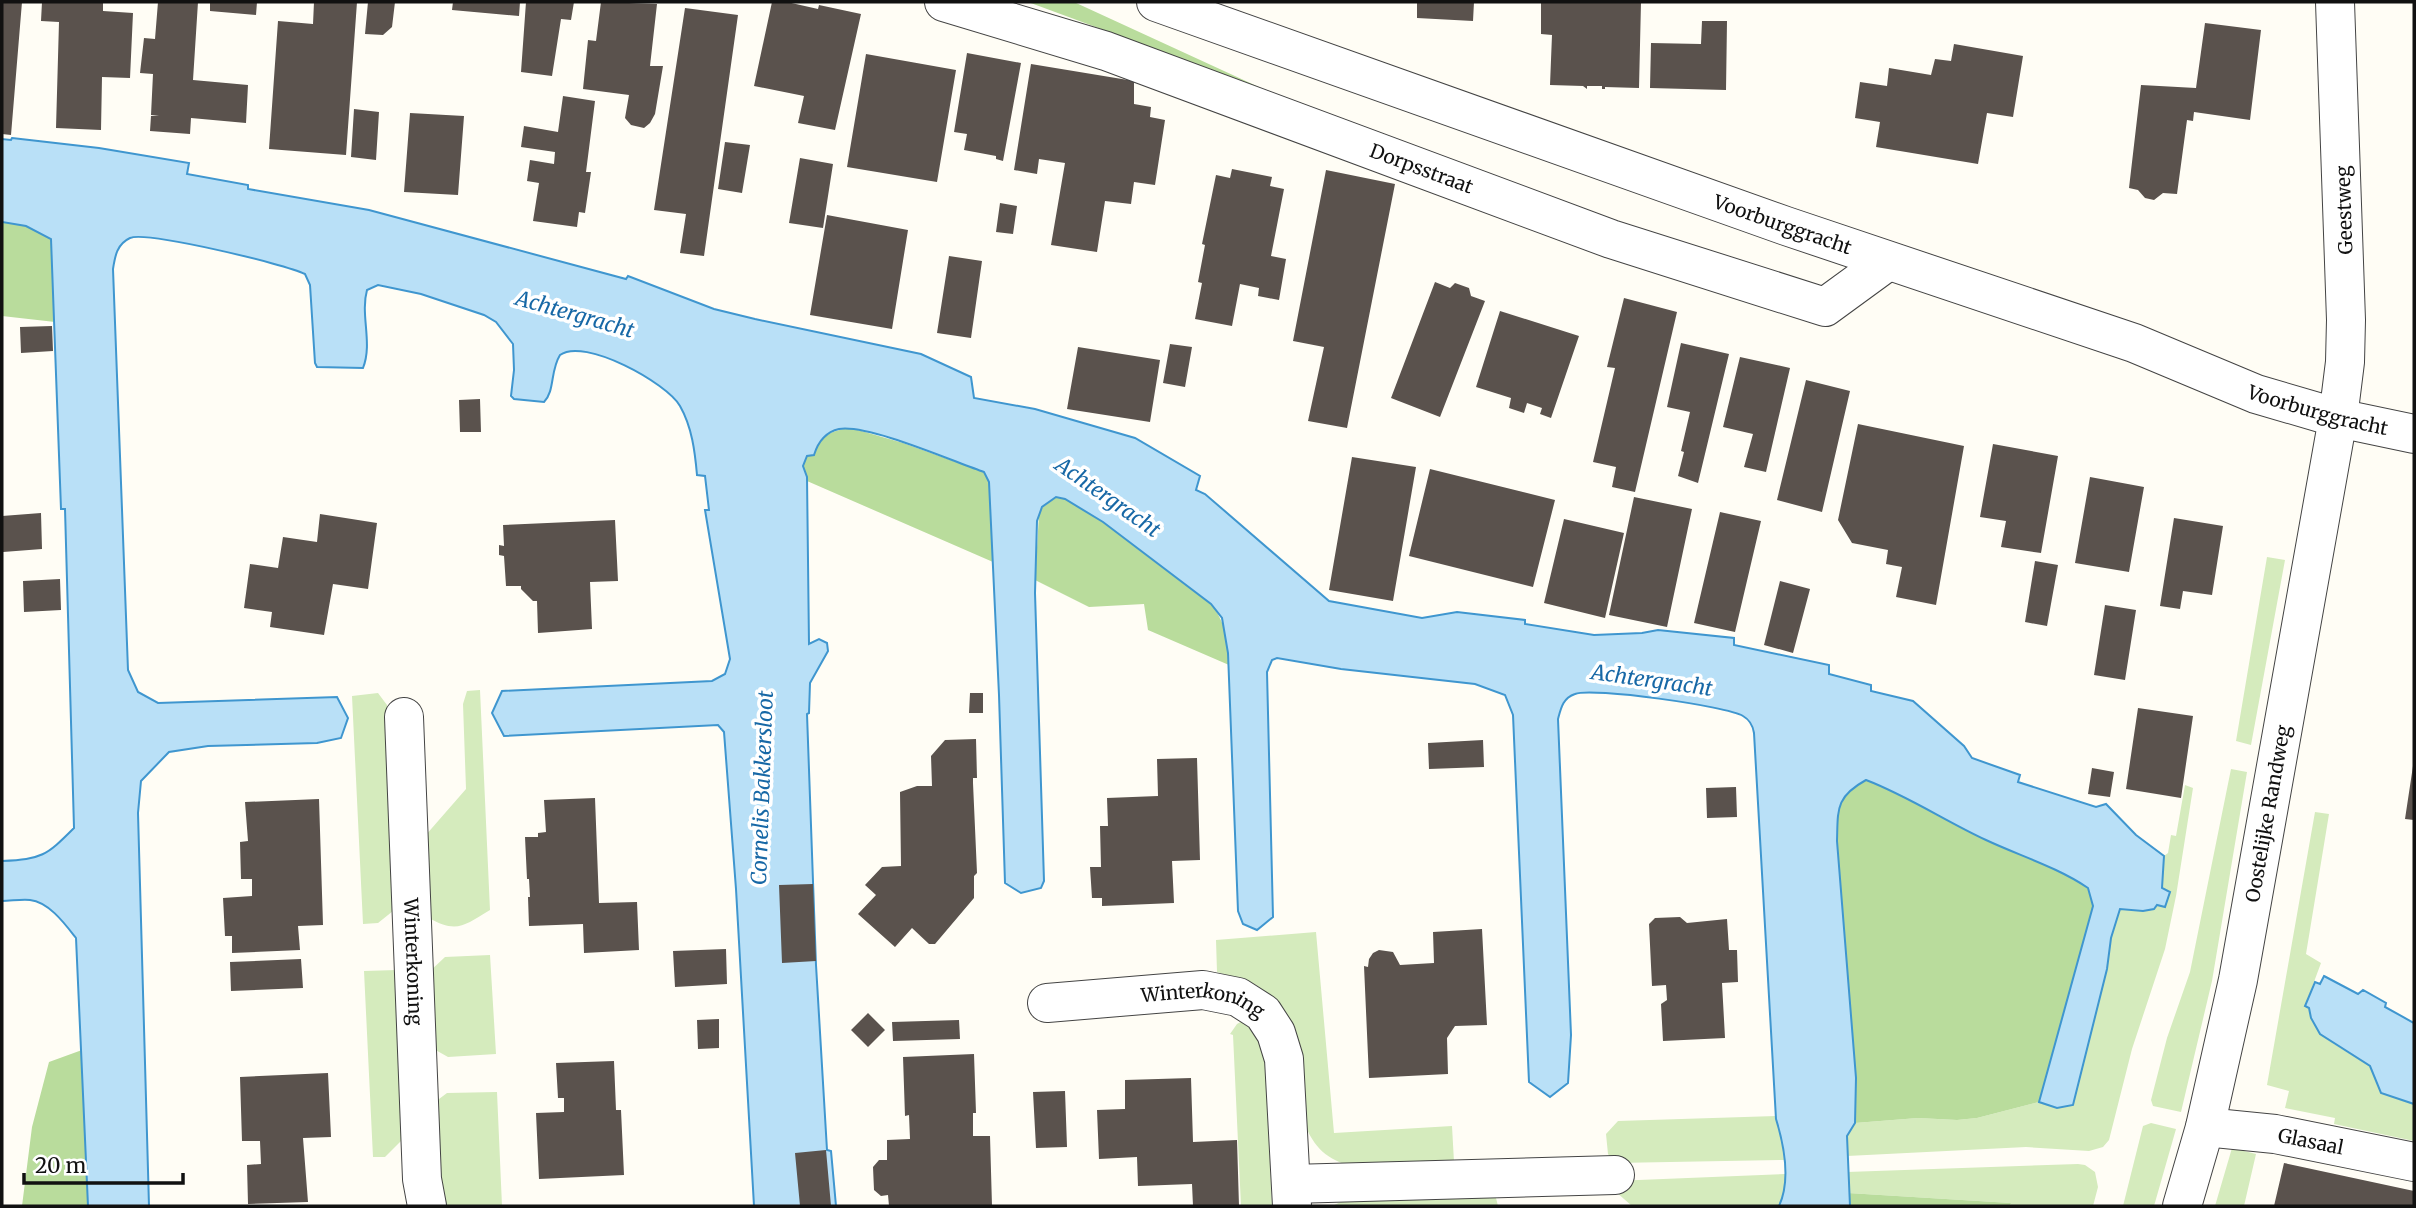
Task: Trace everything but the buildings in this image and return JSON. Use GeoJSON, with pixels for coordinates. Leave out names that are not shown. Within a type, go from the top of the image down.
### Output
{"type":"FeatureCollection","features":[{"type":"Feature","properties":{"kind":"street","name":"Dorpsstraat"},"geometry":{"type":"LineString","coordinates":[[944,2],[1106,51],[1611,239],[1825,307],[1888,261]]}},
{"type":"Feature","properties":{"kind":"street","name":"Voorburggracht"},"geometry":{"type":"LineString","coordinates":[[1156,2],[1888,261],[2134,344],[2256,394],[2338,418],[2414,434]]}},
{"type":"Feature","properties":{"kind":"street","name":"Geestweg"},"geometry":{"type":"LineString","coordinates":[[2335,2],[2346,307],[2345,362],[2338,418]]}},
{"type":"Feature","properties":{"kind":"street","name":"Oostelijke Randweg"},"geometry":{"type":"LineString","coordinates":[[2182,1206],[2205,1127],[2238,979],[2338,418]]}},
{"type":"Feature","properties":{"kind":"street","name":"Winterkoning"},"geometry":{"type":"LineString","coordinates":[[404,718],[421,1165],[427,1206]]}},
{"type":"Feature","properties":{"kind":"street","name":"Winterkoning"},"geometry":{"type":"LineString","coordinates":[[1047,1003],[1203,990],[1238,997],[1263,1013],[1276,1033],[1284,1059],[1291,1195],[1615,1175]]}},
{"type":"Feature","properties":{"kind":"street","name":"Glasaal"},"geometry":{"type":"LineString","coordinates":[[2205,1127],[2275,1134],[2414,1162]]}},
{"type":"Feature","properties":{"kind":"green space"},"geometry":{"type":"Polygon","coordinates":[[[1028,2],[1074,2],[1261,88],[1028,2]]]}},
{"type":"Feature","properties":{"kind":"green space"},"geometry":{"type":"Polygon","coordinates":[[[2,222],[26,226],[51,238],[55,322],[2,316],[2,222]]]}},
{"type":"Feature","properties":{"kind":"green space"},"geometry":{"type":"Polygon","coordinates":[[[851,428],[984,472],[989,482],[993,562],[807,481],[803,466],[807,456],[814,454],[828,435],[851,428]]]}},
{"type":"Feature","properties":{"kind":"green space"},"geometry":{"type":"Polygon","coordinates":[[[1056,497],[1065,499],[1103,522],[1211,604],[1225,633],[1229,665],[1148,630],[1144,604],[1089,607],[1035,580],[1039,515],[1042,508],[1056,497]]]}},
{"type":"Feature","properties":{"kind":"green space"},"geometry":{"type":"Polygon","coordinates":[[[2267,557],[2285,560],[2251,745],[2236,741],[2267,557]]]}},
{"type":"Feature","properties":{"kind":"green space"},"geometry":{"type":"Polygon","coordinates":[[[480,690],[490,910],[466,924],[453,926],[427,917],[425,836],[466,789],[463,704],[467,691],[480,690]]]}},
{"type":"Feature","properties":{"kind":"green space"},"geometry":{"type":"Polygon","coordinates":[[[378,693],[387,705],[393,911],[378,923],[363,924],[352,696],[378,693]]]}},
{"type":"Feature","properties":{"kind":"green space"},"geometry":{"type":"Polygon","coordinates":[[[2231,769],[2247,772],[2212,981],[2181,1112],[2153,1106],[2151,1100],[2167,1038],[2190,972],[2231,769]]]}},
{"type":"Feature","properties":{"kind":"green space"},"geometry":{"type":"Polygon","coordinates":[[[1866,780],[2088,888],[2093,906],[2039,1102],[1977,1118],[1918,1118],[1855,1123],[1856,1078],[1837,830],[1838,813],[1843,799],[1866,780]]]}},
{"type":"Feature","properties":{"kind":"green space"},"geometry":{"type":"Polygon","coordinates":[[[2185,785],[2193,788],[2165,949],[2132,1049],[2109,1140],[2103,1147],[2089,1151],[2026,1147],[1847,1156],[1847,1136],[1855,1123],[1918,1118],[1977,1118],[2039,1102],[2057,1108],[2073,1105],[2120,909],[2143,911],[2157,904],[2162,888],[2164,856],[2168,853],[2171,835],[2176,836],[2185,785]]]}},
{"type":"Feature","properties":{"kind":"green space"},"geometry":{"type":"Polygon","coordinates":[[[2315,812],[2329,814],[2306,954],[2321,963],[2305,1006],[2309,1008],[2311,1018],[2334,1044],[2370,1066],[2381,1093],[2414,1104],[2414,1141],[2334,1124],[2335,1118],[2285,1108],[2289,1091],[2267,1085],[2315,812]]]}},
{"type":"Feature","properties":{"kind":"green space"},"geometry":{"type":"Polygon","coordinates":[[[1316,932],[1334,1133],[1452,1126],[1454,1162],[1350,1166],[1325,1154],[1310,1136],[1302,1118],[1271,997],[1256,985],[1217,972],[1216,940],[1316,932]]]}},
{"type":"Feature","properties":{"kind":"green space"},"geometry":{"type":"Polygon","coordinates":[[[490,955],[496,1054],[448,1057],[432,1048],[428,973],[445,957],[490,955]]]}},
{"type":"Feature","properties":{"kind":"green space"},"geometry":{"type":"Polygon","coordinates":[[[397,970],[403,1139],[385,1157],[373,1157],[364,971],[397,970]]]}},
{"type":"Feature","properties":{"kind":"green space"},"geometry":{"type":"Polygon","coordinates":[[[1244,1020],[1253,1030],[1265,1054],[1272,1206],[1241,1206],[1233,1035],[1230,1034],[1237,1024],[1244,1020]]]}},
{"type":"Feature","properties":{"kind":"green space"},"geometry":{"type":"Polygon","coordinates":[[[82,1050],[88,1206],[22,1206],[32,1127],[49,1062],[82,1050]]]}},
{"type":"Feature","properties":{"kind":"green space"},"geometry":{"type":"Polygon","coordinates":[[[497,1092],[502,1206],[442,1206],[435,1102],[447,1093],[497,1092]]]}},
{"type":"Feature","properties":{"kind":"green space"},"geometry":{"type":"Polygon","coordinates":[[[1776,1116],[1784,1160],[1615,1163],[1608,1154],[1606,1134],[1618,1121],[1776,1116]]]}},
{"type":"Feature","properties":{"kind":"green space"},"geometry":{"type":"Polygon","coordinates":[[[2151,1123],[2176,1129],[2154,1206],[2123,1206],[2143,1126],[2151,1123]]]}},
{"type":"Feature","properties":{"kind":"green space"},"geometry":{"type":"Polygon","coordinates":[[[2232,1148],[2256,1154],[2244,1206],[2215,1206],[2232,1148]]]}},
{"type":"Feature","properties":{"kind":"green space"},"geometry":{"type":"Polygon","coordinates":[[[2078,1164],[2095,1172],[2098,1187],[2093,1206],[2011,1205],[1848,1193],[1847,1172],[2078,1164]]]}},
{"type":"Feature","properties":{"kind":"green space"},"geometry":{"type":"Polygon","coordinates":[[[1785,1174],[1785,1189],[1779,1206],[1632,1206],[1616,1192],[1614,1181],[1785,1174]]]}},
{"type":"Feature","properties":{"kind":"green space"},"geometry":{"type":"Polygon","coordinates":[[[1848,1193],[2011,1203],[2010,1206],[1850,1206],[1848,1193]]]}},
{"type":"Feature","properties":{"kind":"green space"},"geometry":{"type":"Polygon","coordinates":[[[1495,1194],[1498,1206],[1332,1206],[1354,1196],[1495,1194]]]}},
{"type":"Feature","properties":{"kind":"water"},"geometry":{"type":"Polygon","coordinates":[[[2,139],[99,148],[189,163],[187,174],[248,185],[248,189],[369,210],[626,279],[628,276],[714,309],[921,354],[971,377],[974,398],[1035,409],[1135,438],[1200,476],[1196,490],[1205,494],[1329,601],[1422,618],[1457,612],[1525,620],[1525,624],[1594,635],[1658,630],[1734,638],[1734,645],[1829,665],[1829,674],[1871,685],[1871,691],[1913,701],[1964,746],[1972,758],[2020,775],[2018,782],[2096,807],[2106,804],[2136,835],[2164,856],[2162,888],[2170,892],[2165,907],[2157,905],[2154,909],[2143,911],[2120,909],[2073,1105],[2057,1108],[2039,1102],[2093,906],[2088,888],[2051,868],[1971,833],[1882,786],[1866,780],[1856,786],[1840,805],[1837,841],[1856,1078],[1855,1123],[1847,1136],[1850,1206],[1779,1206],[1785,1185],[1785,1162],[1776,1119],[1754,733],[1751,723],[1743,716],[1712,707],[1606,693],[1575,694],[1563,704],[1558,719],[1571,1035],[1568,1083],[1550,1097],[1529,1082],[1513,715],[1505,695],[1475,684],[1341,669],[1277,658],[1272,660],[1267,672],[1273,917],[1257,930],[1243,924],[1238,911],[1228,653],[1222,618],[1211,604],[1103,522],[1065,499],[1056,497],[1042,507],[1037,521],[1035,593],[1044,881],[1041,888],[1021,893],[1005,883],[989,482],[984,472],[910,444],[869,432],[839,429],[823,438],[814,455],[807,456],[803,466],[807,477],[809,644],[819,639],[827,643],[828,651],[810,683],[807,714],[816,965],[827,1150],[831,1151],[836,1206],[754,1206],[724,732],[718,725],[504,736],[492,713],[502,691],[712,681],[725,674],[730,659],[705,510],[709,510],[705,476],[697,475],[690,431],[680,406],[659,386],[624,365],[587,352],[572,351],[560,355],[550,392],[544,402],[514,399],[511,396],[513,344],[496,322],[484,315],[421,294],[378,285],[367,290],[365,300],[367,349],[363,368],[317,367],[310,285],[305,274],[245,256],[187,244],[161,239],[130,238],[119,247],[113,269],[128,670],[138,692],[158,703],[337,697],[348,718],[341,738],[317,743],[208,746],[169,752],[141,781],[138,813],[149,1206],[88,1206],[76,938],[56,914],[44,905],[30,900],[2,901],[2,861],[26,859],[42,854],[57,845],[74,828],[65,509],[61,509],[51,239],[26,226],[2,222],[2,139]]]}},
{"type":"Feature","properties":{"kind":"water"},"geometry":{"type":"Polygon","coordinates":[[[2324,976],[2358,994],[2363,990],[2386,1003],[2385,1007],[2414,1023],[2414,1104],[2381,1093],[2370,1066],[2320,1034],[2309,1008],[2305,1006],[2315,982],[2320,984],[2324,976]]]}},
{"type":"Feature","properties":{"kind":"water label","name":"Achtergracht"},"geometry":{"type":"Point","coordinates":[575,314]}},
{"type":"Feature","properties":{"kind":"water label","name":"Achtergracht"},"geometry":{"type":"Point","coordinates":[1108,497]}},
{"type":"Feature","properties":{"kind":"water label","name":"Achtergracht"},"geometry":{"type":"Point","coordinates":[1652,680]}},
{"type":"Feature","properties":{"kind":"water label","name":"Cornelis Bakkersloot"},"geometry":{"type":"Point","coordinates":[762,788]}}]}
